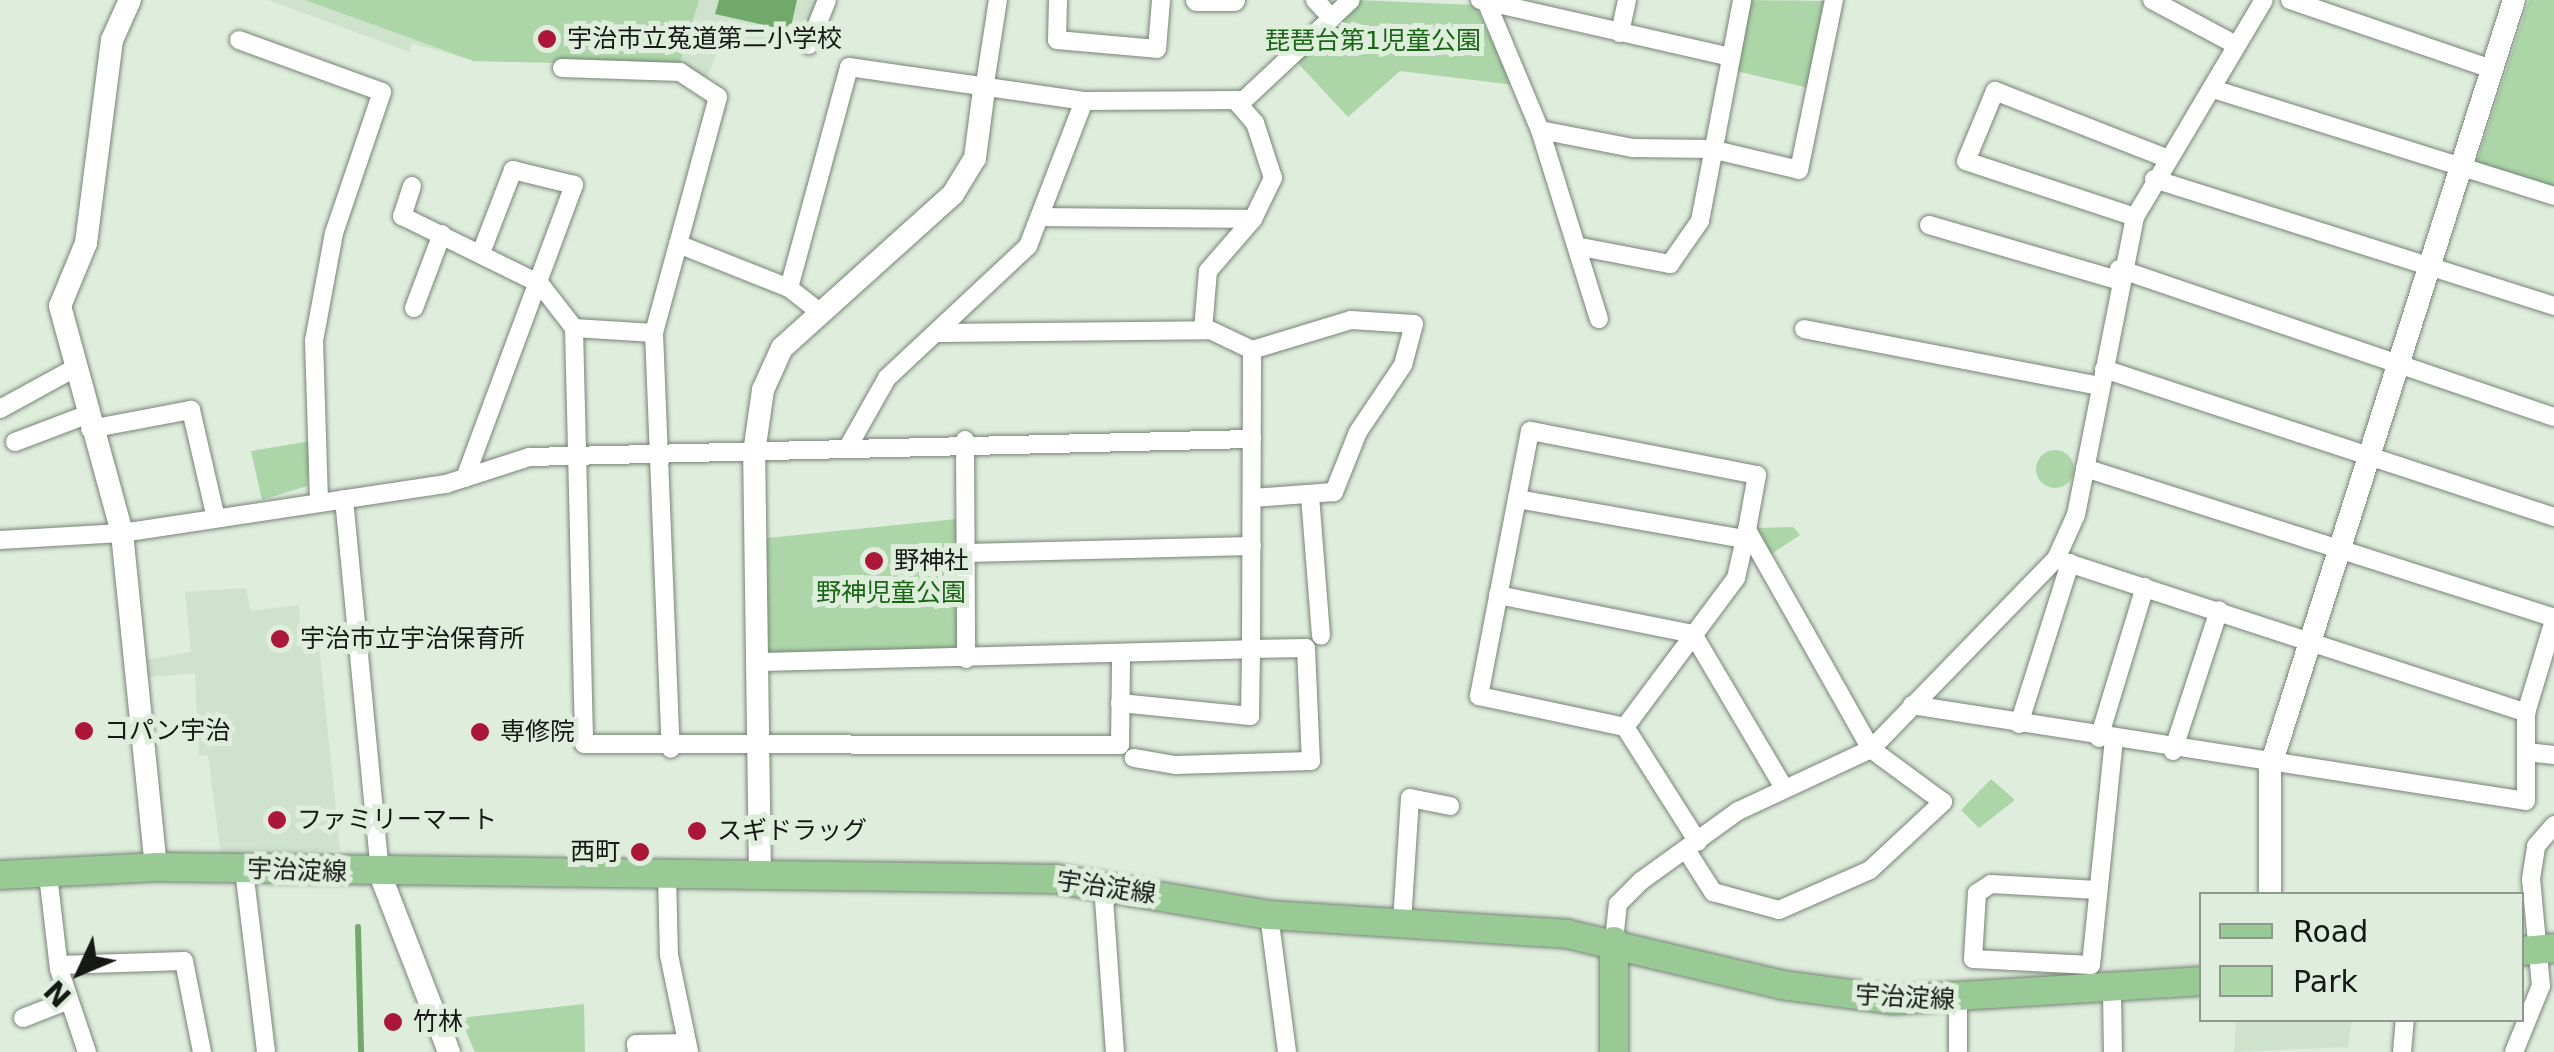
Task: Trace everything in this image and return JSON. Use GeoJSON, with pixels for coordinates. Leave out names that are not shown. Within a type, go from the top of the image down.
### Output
{"type":"FeatureCollection","features":[{"type":"Feature","properties":{"kind":"main road","name":"宇治淀線"},"geometry":{"type":"LineString","coordinates":[[0,875],[156,867],[380,874],[760,874],[1103,884],[1269,915],[1402,922],[1614,941],[1814,991],[1958,1002],[2087,978],[2112,991],[2199,981]]}},
{"type":"Feature","properties":{"kind":"main road"},"geometry":{"type":"LineString","coordinates":[[1614,941],[1614,1052]]}},
{"type":"Feature","properties":{"kind":"street"},"geometry":{"type":"LineString","coordinates":[[130,0],[112,40],[86,242],[60,306],[72,370],[122,533],[156,867]]}},
{"type":"Feature","properties":{"kind":"street"},"geometry":{"type":"LineString","coordinates":[[809,45],[827,0]]}},
{"type":"Feature","properties":{"kind":"street"},"geometry":{"type":"LineString","coordinates":[[760,874],[764,748],[754,452],[763,390],[782,348],[953,194],[975,158],[998,0]]}},
{"type":"Feature","properties":{"kind":"street"},"geometry":{"type":"LineString","coordinates":[[1058,0],[1057,40],[1157,49],[1161,0]]}},
{"type":"Feature","properties":{"kind":"street"},"geometry":{"type":"LineString","coordinates":[[1197,0],[1234,0]]}},
{"type":"Feature","properties":{"kind":"street"},"geometry":{"type":"LineString","coordinates":[[1315,0],[1332,18]]}},
{"type":"Feature","properties":{"kind":"street"},"geometry":{"type":"LineString","coordinates":[[789,288],[849,67],[984,90],[1084,101],[1235,100],[1351,0]]}},
{"type":"Feature","properties":{"kind":"street"},"geometry":{"type":"LineString","coordinates":[[1620,33],[1628,0]]}},
{"type":"Feature","properties":{"kind":"street"},"geometry":{"type":"LineString","coordinates":[[1580,247],[1670,264],[1700,221],[1742,0]]}},
{"type":"Feature","properties":{"kind":"street"},"geometry":{"type":"LineString","coordinates":[[1540,130],[1633,148],[1711,148],[1799,170],[1834,0]]}},
{"type":"Feature","properties":{"kind":"street"},"geometry":{"type":"LineString","coordinates":[[2152,0],[2236,45]]}},
{"type":"Feature","properties":{"kind":"street"},"geometry":{"type":"LineString","coordinates":[[2018,724],[2085,468],[2118,274],[2135,217],[2154,178],[2213,89],[2264,0]]}},
{"type":"Feature","properties":{"kind":"street"},"geometry":{"type":"LineString","coordinates":[[2290,0],[2492,68]]}},
{"type":"Feature","properties":{"kind":"street"},"geometry":{"type":"LineString","coordinates":[[2270,892],[2270,768],[2514,0]]}},
{"type":"Feature","properties":{"kind":"street"},"geometry":{"type":"LineString","coordinates":[[1483,1],[1730,57]]}},
{"type":"Feature","properties":{"kind":"street"},"geometry":{"type":"LineString","coordinates":[[1483,1],[1540,130],[1580,247],[1599,318]]}},
{"type":"Feature","properties":{"kind":"street"},"geometry":{"type":"LineString","coordinates":[[239,40],[382,92],[334,234],[314,342],[319,502]]}},
{"type":"Feature","properties":{"kind":"street"},"geometry":{"type":"LineString","coordinates":[[562,68],[680,72],[718,96],[654,333],[662,454],[671,749]]}},
{"type":"Feature","properties":{"kind":"street"},"geometry":{"type":"LineString","coordinates":[[2213,89],[2554,196]]}},
{"type":"Feature","properties":{"kind":"street"},"geometry":{"type":"LineString","coordinates":[[2135,217],[1966,161],[1995,91],[2166,158]]}},
{"type":"Feature","properties":{"kind":"street"},"geometry":{"type":"LineString","coordinates":[[1203,330],[1208,271],[1253,219],[1273,178],[1255,123],[1235,100]]}},
{"type":"Feature","properties":{"kind":"street"},"geometry":{"type":"LineString","coordinates":[[848,447],[864,405],[1004,273],[1042,217],[1084,101]]}},
{"type":"Feature","properties":{"kind":"street"},"geometry":{"type":"LineString","coordinates":[[464,478],[574,185],[513,170],[482,253]]}},
{"type":"Feature","properties":{"kind":"street"},"geometry":{"type":"LineString","coordinates":[[2154,178],[2428,269],[2554,306]]}},
{"type":"Feature","properties":{"kind":"street"},"geometry":{"type":"LineString","coordinates":[[412,186],[402,216],[540,284],[574,328],[584,744],[671,749],[1120,745],[1120,658]]}},
{"type":"Feature","properties":{"kind":"street"},"geometry":{"type":"LineString","coordinates":[[1042,217],[1253,219]]}},
{"type":"Feature","properties":{"kind":"street"},"geometry":{"type":"LineString","coordinates":[[1929,225],[2118,274],[2554,418]]}},
{"type":"Feature","properties":{"kind":"street"},"geometry":{"type":"LineString","coordinates":[[414,308],[442,234]]}},
{"type":"Feature","properties":{"kind":"street"},"geometry":{"type":"LineString","coordinates":[[678,244],[789,288],[820,312]]}},
{"type":"Feature","properties":{"kind":"street"},"geometry":{"type":"LineString","coordinates":[[939,333],[1203,330],[1252,350],[1352,320],[1414,324],[1403,365],[1358,432],[1334,492],[1252,498]]}},
{"type":"Feature","properties":{"kind":"street"},"geometry":{"type":"LineString","coordinates":[[574,328],[654,333]]}},
{"type":"Feature","properties":{"kind":"street"},"geometry":{"type":"LineString","coordinates":[[1804,329],[2103,378],[2554,517]]}},
{"type":"Feature","properties":{"kind":"street"},"geometry":{"type":"LineString","coordinates":[[1120,704],[1250,716],[1252,350]]}},
{"type":"Feature","properties":{"kind":"street"},"geometry":{"type":"LineString","coordinates":[[0,410],[72,370]]}},
{"type":"Feature","properties":{"kind":"street"},"geometry":{"type":"LineString","coordinates":[[15,442],[88,422],[191,410],[216,518]]}},
{"type":"Feature","properties":{"kind":"street"},"geometry":{"type":"LineString","coordinates":[[1626,728],[1736,578],[1757,475],[1530,431],[1479,696],[1626,728],[1714,892],[1779,910],[1870,870],[1943,802],[1870,749],[1746,535]]}},
{"type":"Feature","properties":{"kind":"street"},"geometry":{"type":"LineString","coordinates":[[0,540],[122,533],[344,499],[575,454],[754,452],[965,440],[1252,439]]}},
{"type":"Feature","properties":{"kind":"street"},"geometry":{"type":"LineString","coordinates":[[965,440],[966,659]]}},
{"type":"Feature","properties":{"kind":"street"},"geometry":{"type":"LineString","coordinates":[[1912,705],[2270,768],[2526,802],[2526,713],[2545,680],[2554,619],[2085,468]]}},
{"type":"Feature","properties":{"kind":"street"},"geometry":{"type":"LineString","coordinates":[[1310,496],[1321,636]]}},
{"type":"Feature","properties":{"kind":"street"},"geometry":{"type":"LineString","coordinates":[[344,499],[380,874],[448,1052]]}},
{"type":"Feature","properties":{"kind":"street"},"geometry":{"type":"LineString","coordinates":[[1518,499],[1746,535]]}},
{"type":"Feature","properties":{"kind":"street"},"geometry":{"type":"LineString","coordinates":[[966,553],[1252,546]]}},
{"type":"Feature","properties":{"kind":"street"},"geometry":{"type":"LineString","coordinates":[[2063,561],[2526,713]]}},
{"type":"Feature","properties":{"kind":"street"},"geometry":{"type":"LineString","coordinates":[[1614,941],[1618,904],[1692,846],[1784,788],[1870,749],[2063,561]]}},
{"type":"Feature","properties":{"kind":"street"},"geometry":{"type":"LineString","coordinates":[[2098,890],[1991,884],[1976,893],[1973,959],[2087,978],[2098,890],[2106,739],[2145,587]]}},
{"type":"Feature","properties":{"kind":"street"},"geometry":{"type":"LineString","coordinates":[[1498,595],[1693,634],[1784,788]]}},
{"type":"Feature","properties":{"kind":"street"},"geometry":{"type":"LineString","coordinates":[[2173,751],[2219,610]]}},
{"type":"Feature","properties":{"kind":"street"},"geometry":{"type":"LineString","coordinates":[[761,662],[1120,658],[1306,648],[1311,761],[1175,766],[1134,758]]}},
{"type":"Feature","properties":{"kind":"street"},"geometry":{"type":"LineString","coordinates":[[2526,752],[2554,756]]}},
{"type":"Feature","properties":{"kind":"street"},"geometry":{"type":"LineString","coordinates":[[1402,922],[1410,798],[1450,806]]}},
{"type":"Feature","properties":{"kind":"street"},"geometry":{"type":"LineString","coordinates":[[2514,1052],[2541,986],[2531,880],[2536,846],[2554,825]]}},
{"type":"Feature","properties":{"kind":"street"},"geometry":{"type":"LineString","coordinates":[[244,870],[266,1052]]}},
{"type":"Feature","properties":{"kind":"street"},"geometry":{"type":"LineString","coordinates":[[637,1052],[636,1044],[688,1047],[669,955],[667,874]]}},
{"type":"Feature","properties":{"kind":"street"},"geometry":{"type":"LineString","coordinates":[[48,875],[59,965],[87,1052]]}},
{"type":"Feature","properties":{"kind":"street"},"geometry":{"type":"LineString","coordinates":[[1103,884],[1115,1052]]}},
{"type":"Feature","properties":{"kind":"street"},"geometry":{"type":"LineString","coordinates":[[1269,915],[1288,1052]]}},
{"type":"Feature","properties":{"kind":"street"},"geometry":{"type":"LineString","coordinates":[[59,965],[184,961],[202,1052]]}},
{"type":"Feature","properties":{"kind":"street"},"geometry":{"type":"LineString","coordinates":[[2112,991],[2113,1052]]}},
{"type":"Feature","properties":{"kind":"street"},"geometry":{"type":"LineString","coordinates":[[23,1018],[70,1000]]}},
{"type":"Feature","properties":{"kind":"street"},"geometry":{"type":"LineString","coordinates":[[1958,1002],[1958,1052]]}},
{"type":"Feature","properties":{"kind":"street"},"geometry":{"type":"LineString","coordinates":[[2402,1052],[2405,1022]]}},
{"type":"Feature","properties":{"kind":"shaded area","name":"宇治市立菟道第二小学校"},"geometry":{"type":"Polygon","coordinates":[[[268,0],[820,0],[796,48],[725,35],[705,81],[679,66],[474,61],[411,43],[410,52],[268,0]]]}},
{"type":"Feature","properties":{"kind":"shaded area"},"geometry":{"type":"Polygon","coordinates":[[[719,0],[797,0],[790,31],[715,14],[719,0]]]}},
{"type":"Feature","properties":{"kind":"shaded area"},"geometry":{"type":"Polygon","coordinates":[[[246,588],[251,611],[299,605],[300,625],[317,625],[340,850],[221,855],[208,755],[199,756],[195,673],[136,678],[135,662],[191,652],[185,592],[246,588]]]}},
{"type":"Feature","properties":{"kind":"shaded area"},"geometry":{"type":"Polygon","coordinates":[[[2236,1022],[2352,1022],[2348,1047],[2234,1052],[2236,1022]]]}},
{"type":"Feature","properties":{"kind":"green space","name":"宇治市立菟道第二小学校"},"geometry":{"type":"Polygon","coordinates":[[[305,0],[699,0],[679,66],[474,61],[305,0]]]}},
{"type":"Feature","properties":{"kind":"green space","name":"琵琶台第1児童公園"},"geometry":{"type":"Polygon","coordinates":[[[1357,0],[1475,5],[1514,85],[1400,71],[1348,117],[1294,59],[1357,0]]]}},
{"type":"Feature","properties":{"kind":"green space"},"geometry":{"type":"Polygon","coordinates":[[[1751,0],[1826,1],[1809,88],[1736,71],[1751,0]]]}},
{"type":"Feature","properties":{"kind":"green space"},"geometry":{"type":"Polygon","coordinates":[[[2529,0],[2554,0],[2554,188],[2476,164],[2529,0]]]}},
{"type":"Feature","properties":{"kind":"green space"},"geometry":{"type":"Polygon","coordinates":[[[311,441],[307,486],[262,500],[251,451],[311,441]]]}},
{"type":"Feature","properties":{"kind":"green space"},"geometry":{"type":"Polygon","coordinates":[[[2055,450],[2069,455],[2074,469],[2069,483],[2055,488],[2041,483],[2036,469],[2041,455],[2055,450]]]}},
{"type":"Feature","properties":{"kind":"green space","name":"野神児童公園"},"geometry":{"type":"Polygon","coordinates":[[[966,518],[966,659],[761,662],[757,539],[966,518]]]}},
{"type":"Feature","properties":{"kind":"green space"},"geometry":{"type":"Polygon","coordinates":[[[1793,527],[1800,535],[1770,555],[1756,528],[1793,527]]]}},
{"type":"Feature","properties":{"kind":"green space"},"geometry":{"type":"Polygon","coordinates":[[[1991,779],[2015,800],[1979,828],[1961,810],[1991,779]]]}},
{"type":"Feature","properties":{"kind":"green space"},"geometry":{"type":"Polygon","coordinates":[[[584,1004],[585,1052],[475,1052],[460,1018],[584,1004]]]}},
{"type":"Feature","properties":{"kind":"waterway"},"geometry":{"type":"LineString","coordinates":[[358,927],[361,1052]]}},
{"type":"Feature","properties":{"kind":"place","name":"宇治市立菟道第二小学校"},"geometry":{"type":"Point","coordinates":[547,39]}},
{"type":"Feature","properties":{"kind":"place","name":"野神社"},"geometry":{"type":"Point","coordinates":[874,561]}},
{"type":"Feature","properties":{"kind":"place","name":"宇治市立宇治保育所"},"geometry":{"type":"Point","coordinates":[280,639]}},
{"type":"Feature","properties":{"kind":"place","name":"コパン宇治"},"geometry":{"type":"Point","coordinates":[84,731]}},
{"type":"Feature","properties":{"kind":"place","name":"専修院"},"geometry":{"type":"Point","coordinates":[480,732]}},
{"type":"Feature","properties":{"kind":"place","name":"ファミリーマート"},"geometry":{"type":"Point","coordinates":[277,820]}},
{"type":"Feature","properties":{"kind":"place","name":"スギドラッグ"},"geometry":{"type":"Point","coordinates":[697,831]}},
{"type":"Feature","properties":{"kind":"place","name":"西町"},"geometry":{"type":"Point","coordinates":[640,852]}},
{"type":"Feature","properties":{"kind":"place","name":"竹林"},"geometry":{"type":"Point","coordinates":[393,1022]}}]}
